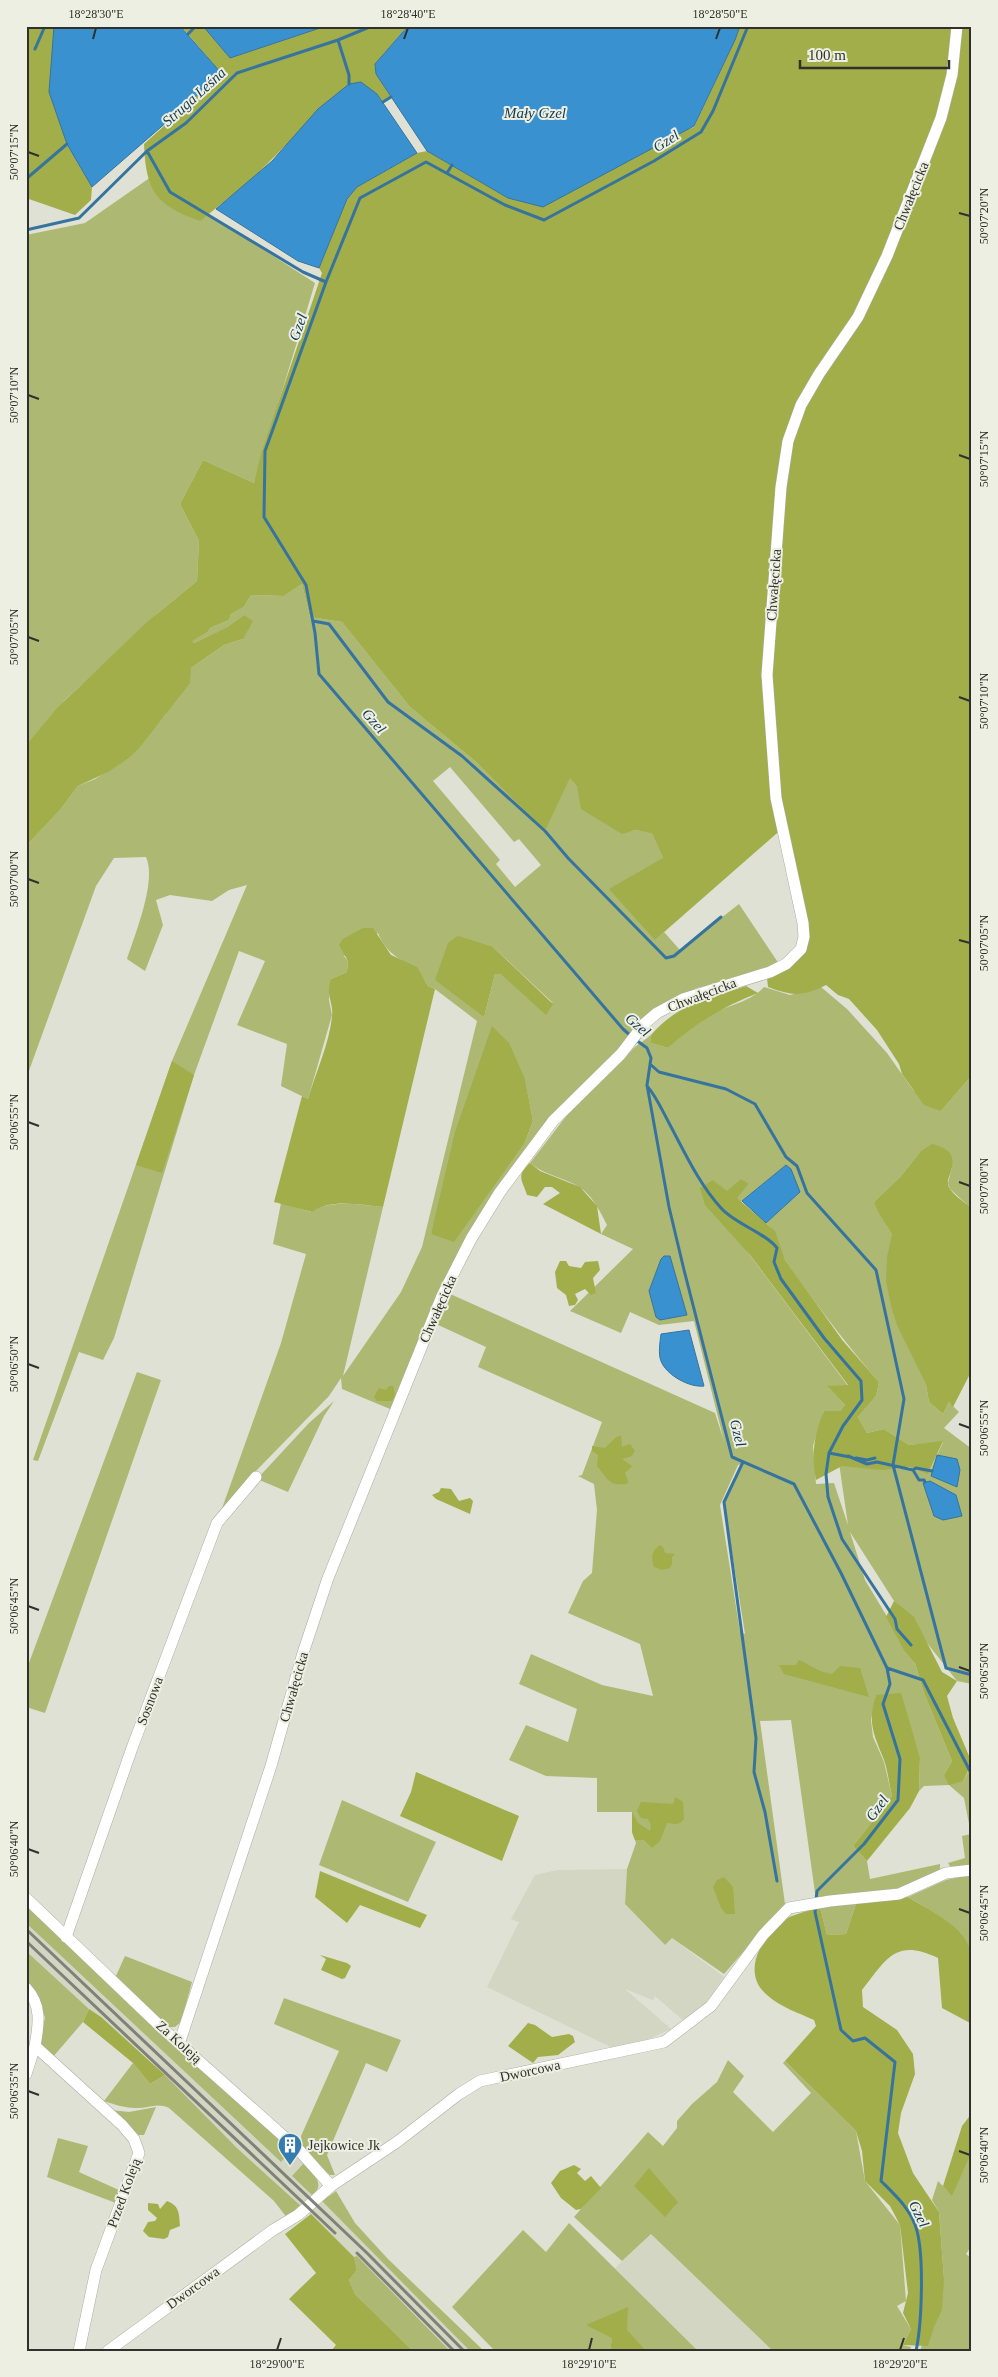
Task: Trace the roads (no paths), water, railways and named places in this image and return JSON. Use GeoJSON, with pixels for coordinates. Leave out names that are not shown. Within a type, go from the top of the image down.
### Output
{"type":"FeatureCollection","features":[{"type":"Feature","properties":{"kind":"street","name":"Chwałęcicka"},"geometry":{"type":"LineString","coordinates":[[180,2041],[271,1766],[303,1653],[328,1578],[442,1296],[486,1215],[539,1138],[553,1121],[657,1013],[670,1004],[711,988],[770,972],[786,964],[798,954],[803,943],[803,923],[776,798],[767,675],[781,487],[788,441],[801,405],[819,374],[858,317],[890,247],[941,118],[952,75],[958,26]]}},
{"type":"Feature","properties":{"kind":"street","name":"Sosnowa"},"geometry":{"type":"LineString","coordinates":[[66,1937],[132,1748],[217,1523],[256,1477]]}},
{"type":"Feature","properties":{"kind":"street","name":"Dworcowa"},"geometry":{"type":"LineString","coordinates":[[108,2351],[273,2230],[298,2215],[331,2186],[397,2142],[459,2094],[480,2081],[664,2042],[711,2006],[763,1936],[789,1908],[822,1902],[899,1894],[946,1873],[972,1870]]}},
{"type":"Feature","properties":{"kind":"street","name":"Za Koleją"},"geometry":{"type":"LineString","coordinates":[[26,1898],[164,2029],[180,2041],[299,2150],[331,2186]]}},
{"type":"Feature","properties":{"kind":"street"},"geometry":{"type":"LineString","coordinates":[[26,1988],[33,1996],[40,2018],[36,2046],[26,2074]]}},
{"type":"Feature","properties":{"kind":"street","name":"Przed Koleją"},"geometry":{"type":"LineString","coordinates":[[36,2046],[122,2124],[132,2135],[139,2153],[96,2270],[79,2351]]}},
{"type":"Feature","properties":{"kind":"water"},"geometry":{"type":"Polygon","coordinates":[[[54,26],[180,26],[222,74],[92,187],[67,144],[49,92],[54,26]]]}},
{"type":"Feature","properties":{"kind":"water"},"geometry":{"type":"Polygon","coordinates":[[[203,26],[326,26],[230,58],[203,26]]]}},
{"type":"Feature","properties":{"kind":"water","name":"Mały Gzel"},"geometry":{"type":"Polygon","coordinates":[[[408,26],[740,26],[694,126],[543,207],[508,198],[427,151],[376,74],[375,64],[408,26]]]}},
{"type":"Feature","properties":{"kind":"water"},"geometry":{"type":"Polygon","coordinates":[[[361,82],[377,94],[417,153],[357,187],[347,199],[319,268],[298,261],[216,209],[272,161],[318,109],[349,84],[361,82]]]}},
{"type":"Feature","properties":{"kind":"water"},"geometry":{"type":"Polygon","coordinates":[[[786,1165],[791,1169],[800,1192],[766,1223],[742,1201],[786,1165]]]}},
{"type":"Feature","properties":{"kind":"water"},"geometry":{"type":"Polygon","coordinates":[[[664,1256],[670,1256],[687,1315],[660,1320],[656,1317],[649,1291],[661,1259],[664,1256]]]}},
{"type":"Feature","properties":{"kind":"water"},"geometry":{"type":"Polygon","coordinates":[[[689,1330],[704,1386],[692,1385],[679,1380],[668,1371],[660,1358],[661,1334],[689,1330]]]}},
{"type":"Feature","properties":{"kind":"water"},"geometry":{"type":"Polygon","coordinates":[[[937,1455],[957,1459],[960,1470],[957,1487],[931,1476],[937,1455]]]}},
{"type":"Feature","properties":{"kind":"water"},"geometry":{"type":"Polygon","coordinates":[[[930,1481],[956,1495],[962,1516],[943,1520],[934,1516],[923,1483],[930,1481]]]}},
{"type":"Feature","properties":{"kind":"waterway"},"geometry":{"type":"LineString","coordinates":[[35,49],[45,26]]}},
{"type":"Feature","properties":{"kind":"waterway"},"geometry":{"type":"LineString","coordinates":[[188,34],[196,26]]}},
{"type":"Feature","properties":{"kind":"waterway","name":"Struga Leśna"},"geometry":{"type":"LineString","coordinates":[[26,230],[79,218],[147,151],[186,123],[237,73],[338,40],[372,26]]}},
{"type":"Feature","properties":{"kind":"waterway","name":"Gzel"},"geometry":{"type":"LineString","coordinates":[[631,1036],[319,674],[315,633],[306,585],[264,517],[265,451],[326,282],[360,198],[426,162],[505,205],[544,220],[654,161],[701,132],[713,111],[748,26]]}},
{"type":"Feature","properties":{"kind":"waterway"},"geometry":{"type":"LineString","coordinates":[[338,40],[349,75],[349,84]]}},
{"type":"Feature","properties":{"kind":"waterway"},"geometry":{"type":"LineString","coordinates":[[383,102],[391,97]]}},
{"type":"Feature","properties":{"kind":"waterway"},"geometry":{"type":"LineString","coordinates":[[26,179],[67,144]]}},
{"type":"Feature","properties":{"kind":"waterway"},"geometry":{"type":"LineString","coordinates":[[147,151],[170,192],[303,272],[326,282]]}},
{"type":"Feature","properties":{"kind":"waterway"},"geometry":{"type":"LineString","coordinates":[[447,173],[452,165]]}},
{"type":"Feature","properties":{"kind":"waterway"},"geometry":{"type":"LineString","coordinates":[[313,621],[329,624],[388,702],[462,756],[545,831],[568,858],[666,958],[674,956],[721,917]]}},
{"type":"Feature","properties":{"kind":"waterway","name":"Gzel"},"geometry":{"type":"LineString","coordinates":[[636,1040],[647,1048],[651,1058],[647,1085],[669,1207],[732,1457],[794,1484],[841,1573],[887,1668],[890,1684],[883,1704],[900,1759],[898,1800],[864,1844],[817,1891],[816,1900]]}},
{"type":"Feature","properties":{"kind":"waterway"},"geometry":{"type":"LineString","coordinates":[[650,1064],[659,1072],[726,1089],[755,1104],[786,1157],[797,1166],[807,1193],[876,1270],[904,1399],[893,1465],[946,1668],[972,1675]]}},
{"type":"Feature","properties":{"kind":"waterway"},"geometry":{"type":"LineString","coordinates":[[647,1086],[656,1099],[692,1167],[713,1199],[727,1214],[766,1238],[777,1248],[774,1262],[781,1279],[824,1338],[861,1381],[862,1400],[843,1426],[829,1453],[826,1474],[828,1497],[842,1539],[895,1619],[897,1629],[911,1645]]}},
{"type":"Feature","properties":{"kind":"waterway"},"geometry":{"type":"LineString","coordinates":[[829,1453],[850,1457]]}},
{"type":"Feature","properties":{"kind":"waterway"},"geometry":{"type":"LineString","coordinates":[[848,1456],[867,1464],[877,1462],[913,1470],[919,1480],[924,1480],[925,1482]]}},
{"type":"Feature","properties":{"kind":"waterway"},"geometry":{"type":"LineString","coordinates":[[856,1458],[867,1460],[875,1458]]}},
{"type":"Feature","properties":{"kind":"waterway"},"geometry":{"type":"LineString","coordinates":[[743,1462],[724,1502],[756,1738],[754,1772],[765,1812],[777,1881]]}},
{"type":"Feature","properties":{"kind":"waterway"},"geometry":{"type":"LineString","coordinates":[[913,1470],[916,1468],[932,1471]]}},
{"type":"Feature","properties":{"kind":"waterway"},"geometry":{"type":"LineString","coordinates":[[887,1668],[923,1680],[972,1775]]}},
{"type":"Feature","properties":{"kind":"waterway","name":"Gzel"},"geometry":{"type":"LineString","coordinates":[[816,1906],[815,1912],[841,2030],[853,2041],[865,2038],[895,2062],[881,2181],[907,2210],[915,2223],[917,2231],[921,2257],[921,2291],[920,2324],[916,2351]]}},
{"type":"Feature","properties":{"kind":"railway"},"geometry":{"type":"LineString","coordinates":[[26,1929],[367,2253],[464,2351]]}},
{"type":"Feature","properties":{"kind":"railway"},"geometry":{"type":"LineString","coordinates":[[26,1941],[335,2233]]}},
{"type":"Feature","properties":{"kind":"railway"},"geometry":{"type":"LineString","coordinates":[[357,2253],[454,2351]]}},
{"type":"Feature","properties":{"kind":"place","name":"Jejkowice Jk"},"geometry":{"type":"Point","coordinates":[290,2166]}}]}
